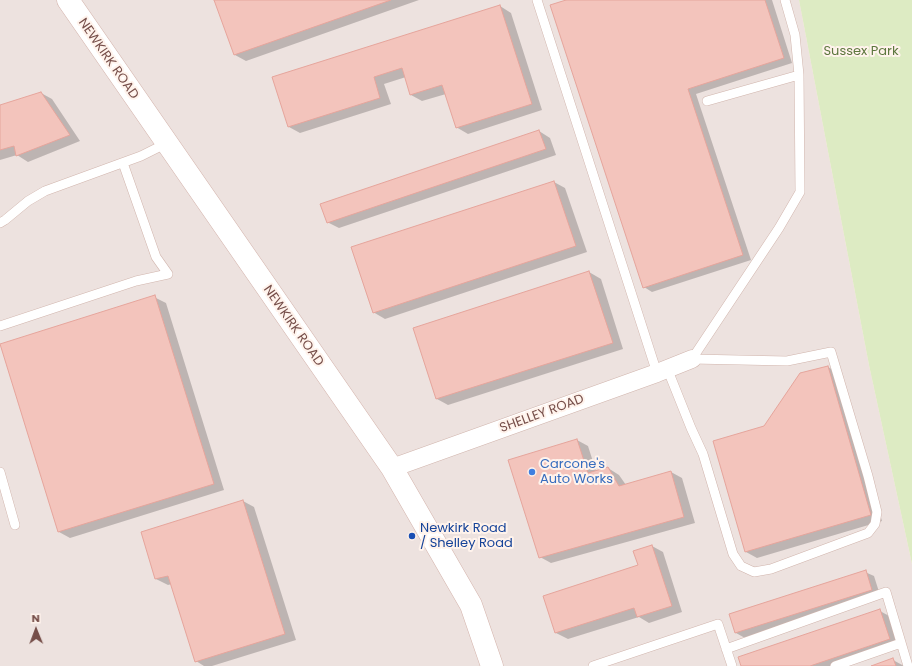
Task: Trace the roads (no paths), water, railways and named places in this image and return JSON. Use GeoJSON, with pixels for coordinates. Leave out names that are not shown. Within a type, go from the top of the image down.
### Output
{"type":"FeatureCollection","features":[{"type":"Feature","properties":{"kind":"street","name":"NEWKIRK ROAD"},"geometry":{"type":"LineString","coordinates":[[68,0],[392,468],[471,605],[492,666]]}},
{"type":"Feature","properties":{"kind":"street","name":"SHELLEY ROAD"},"geometry":{"type":"LineString","coordinates":[[392,468],[692,359]]}},
{"type":"Feature","properties":{"kind":"lane"},"geometry":{"type":"LineString","coordinates":[[536,0],[662,371],[703,454],[732,554],[741,566],[754,572],[771,569],[868,533],[875,524],[877,512],[868,476],[831,352],[787,362],[692,359]]}},
{"type":"Feature","properties":{"kind":"lane"},"geometry":{"type":"LineString","coordinates":[[692,359],[779,228],[800,192],[799,75],[795,35],[785,0]]}},
{"type":"Feature","properties":{"kind":"lane"},"geometry":{"type":"LineString","coordinates":[[707,101],[799,75]]}},
{"type":"Feature","properties":{"kind":"lane"},"geometry":{"type":"LineString","coordinates":[[0,223],[28,201],[45,191],[141,156],[167,143]]}},
{"type":"Feature","properties":{"kind":"lane"},"geometry":{"type":"LineString","coordinates":[[0,326],[136,281],[168,274],[156,257],[123,163]]}},
{"type":"Feature","properties":{"kind":"lane"},"geometry":{"type":"LineString","coordinates":[[0,472],[15,524]]}},
{"type":"Feature","properties":{"kind":"lane"},"geometry":{"type":"LineString","coordinates":[[726,649],[886,592],[908,666]]}},
{"type":"Feature","properties":{"kind":"lane"},"geometry":{"type":"LineString","coordinates":[[593,666],[718,624],[732,666]]}},
{"type":"Feature","properties":{"kind":"lane"},"geometry":{"type":"LineString","coordinates":[[835,666],[901,643]]}},
{"type":"Feature","properties":{"kind":"place","name":"Carcone's Auto Works"},"geometry":{"type":"Point","coordinates":[532,472]}},
{"type":"Feature","properties":{"kind":"place","name":"Newkirk Road / Shelley Road"},"geometry":{"type":"Point","coordinates":[412,536]}},
{"type":"Feature","properties":{"kind":"park label","name":"Sussex Park"},"geometry":{"type":"Point","coordinates":[861,52]}}]}
